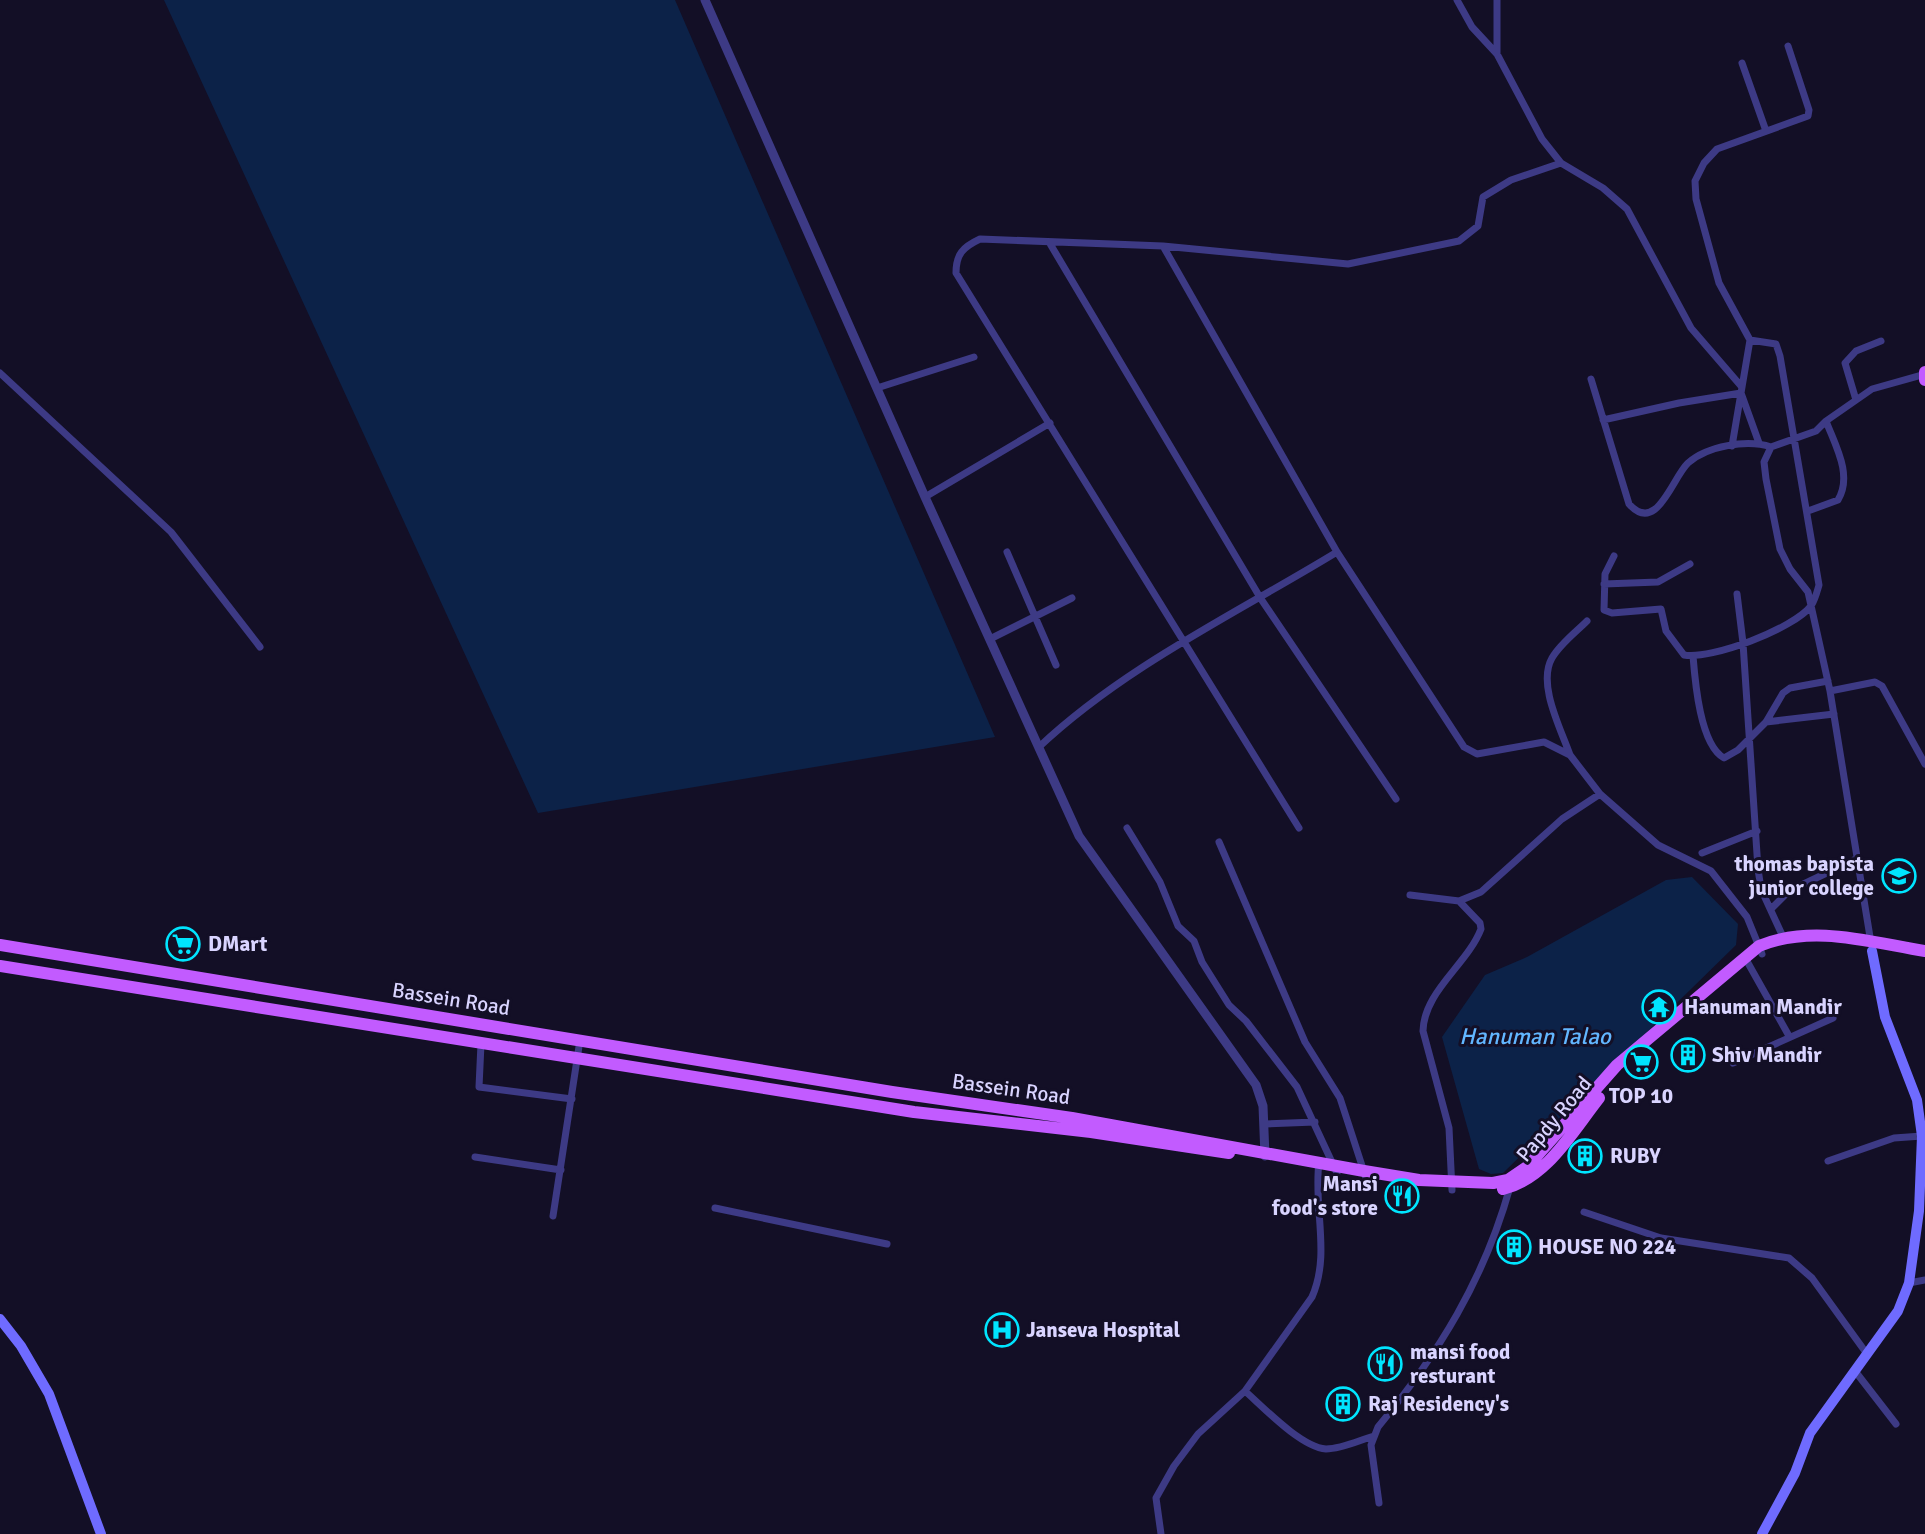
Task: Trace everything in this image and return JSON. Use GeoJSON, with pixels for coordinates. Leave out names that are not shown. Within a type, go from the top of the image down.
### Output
{"type":"FeatureCollection","features":[{"type":"Feature","properties":{"kind":"main road"},"geometry":{"type":"LineString","coordinates":[[1925,373],[1925,380]]}},
{"type":"Feature","properties":{"kind":"main road","name":"Papdy Road"},"geometry":{"type":"LineString","coordinates":[[1509,1183],[1527,1180],[1547,1163],[1616,1076],[1760,950],[1784,939],[1871,947]]}},
{"type":"Feature","properties":{"kind":"main road","name":"Bassein Road"},"geometry":{"type":"LineString","coordinates":[[0,945],[766,1070],[1265,1155],[1365,1175],[1494,1191],[1509,1183]]}},
{"type":"Feature","properties":{"kind":"main road"},"geometry":{"type":"LineString","coordinates":[[1871,947],[1925,951]]}},
{"type":"Feature","properties":{"kind":"main road"},"geometry":{"type":"LineString","coordinates":[[1871,947],[1925,959]]}},
{"type":"Feature","properties":{"kind":"main road"},"geometry":{"type":"LineString","coordinates":[[1762,1534],[1796,1473],[1810,1433],[1898,1311],[1909,1283],[1919,1211],[1921,1099],[1885,1017],[1871,947]]}},
{"type":"Feature","properties":{"kind":"main road"},"geometry":{"type":"LineString","coordinates":[[26,970],[28,950]]}},
{"type":"Feature","properties":{"kind":"main road"},"geometry":{"type":"LineString","coordinates":[[1509,1183],[1555,1139],[1616,1065],[1760,950]]}},
{"type":"Feature","properties":{"kind":"main road"},"geometry":{"type":"LineString","coordinates":[[122,985],[124,965]]}},
{"type":"Feature","properties":{"kind":"main road","name":"Bassein Road"},"geometry":{"type":"LineString","coordinates":[[0,966],[764,1089],[1265,1155]]}},
{"type":"Feature","properties":{"kind":"main road"},"geometry":{"type":"LineString","coordinates":[[764,1089],[766,1070]]}},
{"type":"Feature","properties":{"kind":"main road"},"geometry":{"type":"LineString","coordinates":[[0,1319],[21,1346],[49,1394],[101,1534]]}},
{"type":"Feature","properties":{"kind":"street"},"geometry":{"type":"LineString","coordinates":[[705,0],[925,497],[1079,836],[1256,1085],[1264,1124],[1265,1155]]}},
{"type":"Feature","properties":{"kind":"street"},"geometry":{"type":"LineString","coordinates":[[1457,0],[1472,27],[1497,54],[1542,139],[1561,163],[1604,188],[1627,209],[1692,328],[1741,390],[1759,443]]}},
{"type":"Feature","properties":{"kind":"street"},"geometry":{"type":"LineString","coordinates":[[1497,0],[1497,54]]}},
{"type":"Feature","properties":{"kind":"street"},"geometry":{"type":"LineString","coordinates":[[1731,446],[1750,340],[1725,298],[1695,190],[1695,181],[1709,155],[1730,142],[1808,116],[1810,110],[1788,46]]}},
{"type":"Feature","properties":{"kind":"street"},"geometry":{"type":"LineString","coordinates":[[1742,63],[1766,131]]}},
{"type":"Feature","properties":{"kind":"street"},"geometry":{"type":"LineString","coordinates":[[1298,828],[956,273],[956,261],[964,246],[980,239],[1163,246],[1349,264],[1458,241],[1478,226],[1483,198],[1511,180],[1561,163]]}},
{"type":"Feature","properties":{"kind":"street"},"geometry":{"type":"LineString","coordinates":[[1049,242],[1261,598],[1396,799]]}},
{"type":"Feature","properties":{"kind":"street"},"geometry":{"type":"LineString","coordinates":[[1163,246],[1337,552],[1464,747],[1477,754],[1544,742],[1570,755]]}},
{"type":"Feature","properties":{"kind":"street"},"geometry":{"type":"LineString","coordinates":[[1615,556],[1605,574],[1604,610],[1612,613],[1661,609],[1666,631],[1684,654],[1693,656],[1743,643],[1795,619],[1811,606],[1819,585],[1819,576],[1776,344],[1750,340]]}},
{"type":"Feature","properties":{"kind":"street"},"geometry":{"type":"LineString","coordinates":[[1856,400],[1845,363],[1856,351],[1881,341]]}},
{"type":"Feature","properties":{"kind":"street"},"geometry":{"type":"LineString","coordinates":[[877,388],[974,357]]}},
{"type":"Feature","properties":{"kind":"street"},"geometry":{"type":"LineString","coordinates":[[0,373],[171,532],[260,647]]}},
{"type":"Feature","properties":{"kind":"street"},"geometry":{"type":"LineString","coordinates":[[1591,379],[1629,504],[1635,511],[1645,513],[1655,510],[1667,498],[1677,476],[1687,464],[1706,453],[1731,446],[1759,443],[1771,447],[1795,439],[1816,431],[1872,389],[1925,373]]}},
{"type":"Feature","properties":{"kind":"street"},"geometry":{"type":"LineString","coordinates":[[1603,420],[1741,390]]}},
{"type":"Feature","properties":{"kind":"street"},"geometry":{"type":"LineString","coordinates":[[1808,512],[1838,500],[1844,479],[1842,464],[1826,421]]}},
{"type":"Feature","properties":{"kind":"street"},"geometry":{"type":"LineString","coordinates":[[925,497],[1050,423]]}},
{"type":"Feature","properties":{"kind":"street"},"geometry":{"type":"LineString","coordinates":[[1771,447],[1764,462],[1780,549],[1790,569],[1808,592],[1830,691],[1871,947]]}},
{"type":"Feature","properties":{"kind":"street"},"geometry":{"type":"LineString","coordinates":[[1007,552],[1056,665]]}},
{"type":"Feature","properties":{"kind":"street"},"geometry":{"type":"LineString","coordinates":[[1039,747],[1101,696],[1185,642],[1337,552]]}},
{"type":"Feature","properties":{"kind":"street"},"geometry":{"type":"LineString","coordinates":[[1604,584],[1658,582],[1690,564]]}},
{"type":"Feature","properties":{"kind":"street"},"geometry":{"type":"LineString","coordinates":[[1737,594],[1761,889],[1784,939]]}},
{"type":"Feature","properties":{"kind":"street"},"geometry":{"type":"LineString","coordinates":[[990,639],[1072,598]]}},
{"type":"Feature","properties":{"kind":"street"},"geometry":{"type":"LineString","coordinates":[[1587,621],[1553,657],[1548,669],[1552,701],[1570,755],[1600,794],[1658,845],[1711,871],[1747,917],[1760,950]]}},
{"type":"Feature","properties":{"kind":"street"},"geometry":{"type":"LineString","coordinates":[[1693,656],[1696,697],[1708,734],[1719,755],[1730,756],[1747,740],[1766,722],[1783,693],[1790,688],[1828,681]]}},
{"type":"Feature","properties":{"kind":"street"},"geometry":{"type":"LineString","coordinates":[[1830,691],[1875,682],[1882,686],[1925,764]]}},
{"type":"Feature","properties":{"kind":"street"},"geometry":{"type":"LineString","coordinates":[[1766,722],[1834,714]]}},
{"type":"Feature","properties":{"kind":"street"},"geometry":{"type":"LineString","coordinates":[[1410,895],[1459,901],[1481,892],[1562,819],[1600,794]]}},
{"type":"Feature","properties":{"kind":"street"},"geometry":{"type":"LineString","coordinates":[[1127,828],[1160,882],[1178,926],[1194,941],[1202,962],[1229,1005],[1246,1021],[1297,1087],[1335,1169]]}},
{"type":"Feature","properties":{"kind":"street"},"geometry":{"type":"LineString","coordinates":[[1702,853],[1757,831]]}},
{"type":"Feature","properties":{"kind":"street"},"geometry":{"type":"LineString","coordinates":[[1219,842],[1305,1042],[1340,1098],[1365,1175]]}},
{"type":"Feature","properties":{"kind":"street"},"geometry":{"type":"LineString","coordinates":[[1771,909],[1789,891],[1858,858]]}},
{"type":"Feature","properties":{"kind":"street"},"geometry":{"type":"LineString","coordinates":[[1452,1186],[1449,1128],[1423,1031],[1423,1018],[1481,929],[1480,923],[1459,901]]}},
{"type":"Feature","properties":{"kind":"street"},"geometry":{"type":"LineString","coordinates":[[1748,963],[1789,1036]]}},
{"type":"Feature","properties":{"kind":"street"},"geometry":{"type":"LineString","coordinates":[[1733,1063],[1832,1018]]}},
{"type":"Feature","properties":{"kind":"street"},"geometry":{"type":"LineString","coordinates":[[554,1216],[580,1039]]}},
{"type":"Feature","properties":{"kind":"street"},"geometry":{"type":"LineString","coordinates":[[481,1044],[479,1087],[572,1099]]}},
{"type":"Feature","properties":{"kind":"street"},"geometry":{"type":"LineString","coordinates":[[1264,1124],[1315,1122]]}},
{"type":"Feature","properties":{"kind":"street"},"geometry":{"type":"LineString","coordinates":[[1828,1161],[1894,1138],[1922,1136]]}},
{"type":"Feature","properties":{"kind":"street"},"geometry":{"type":"LineString","coordinates":[[475,1157],[561,1170]]}},
{"type":"Feature","properties":{"kind":"street"},"geometry":{"type":"LineString","coordinates":[[1161,1534],[1156,1498],[1174,1466],[1198,1434],[1245,1391],[1311,1297],[1318,1282],[1322,1248],[1316,1197],[1319,1166]]}},
{"type":"Feature","properties":{"kind":"street"},"geometry":{"type":"LineString","coordinates":[[1379,1503],[1371,1445],[1374,1436],[1456,1321],[1496,1231],[1509,1183]]}},
{"type":"Feature","properties":{"kind":"street"},"geometry":{"type":"LineString","coordinates":[[716,1208],[887,1244]]}},
{"type":"Feature","properties":{"kind":"street"},"geometry":{"type":"LineString","coordinates":[[1584,1212],[1661,1238],[1789,1258],[1812,1278],[1867,1354]]}},
{"type":"Feature","properties":{"kind":"street"},"geometry":{"type":"LineString","coordinates":[[1909,1283],[1925,1280]]}},
{"type":"Feature","properties":{"kind":"street"},"geometry":{"type":"LineString","coordinates":[[1854,1371],[1896,1424]]}},
{"type":"Feature","properties":{"kind":"street"},"geometry":{"type":"LineString","coordinates":[[1245,1391],[1303,1440],[1315,1446],[1336,1448],[1374,1436]]}},
{"type":"Feature","properties":{"kind":"water"},"geometry":{"type":"Polygon","coordinates":[[[164,0],[675,0],[995,737],[538,813],[164,0]]]}},
{"type":"Feature","properties":{"kind":"water","name":"Hanuman Talao"},"geometry":{"type":"Polygon","coordinates":[[[1692,877],[1738,924],[1736,945],[1503,1173],[1491,1174],[1479,1169],[1442,1037],[1485,975],[1527,957],[1666,880],[1692,877]]]}},
{"type":"Feature","properties":{"kind":"place","name":"thomas bapista junior college"},"geometry":{"type":"Point","coordinates":[1899,876]}},
{"type":"Feature","properties":{"kind":"place","name":"DMart"},"geometry":{"type":"Point","coordinates":[183,944]}},
{"type":"Feature","properties":{"kind":"place","name":"Hanuman Mandir"},"geometry":{"type":"Point","coordinates":[1659,1007]}},
{"type":"Feature","properties":{"kind":"place","name":"Shiv Mandir"},"geometry":{"type":"Point","coordinates":[1688,1055]}},
{"type":"Feature","properties":{"kind":"place","name":"TOP 10"},"geometry":{"type":"Point","coordinates":[1641,1062]}},
{"type":"Feature","properties":{"kind":"place","name":"RUBY"},"geometry":{"type":"Point","coordinates":[1585,1156]}},
{"type":"Feature","properties":{"kind":"place","name":"Mansi food's store"},"geometry":{"type":"Point","coordinates":[1402,1196]}},
{"type":"Feature","properties":{"kind":"place","name":"HOUSE NO 224"},"geometry":{"type":"Point","coordinates":[1514,1247]}},
{"type":"Feature","properties":{"kind":"place","name":"Janseva Hospital"},"geometry":{"type":"Point","coordinates":[1002,1330]}},
{"type":"Feature","properties":{"kind":"place","name":"mansi food resturant"},"geometry":{"type":"Point","coordinates":[1385,1364]}},
{"type":"Feature","properties":{"kind":"place","name":"Raj Residency's"},"geometry":{"type":"Point","coordinates":[1343,1404]}}]}
